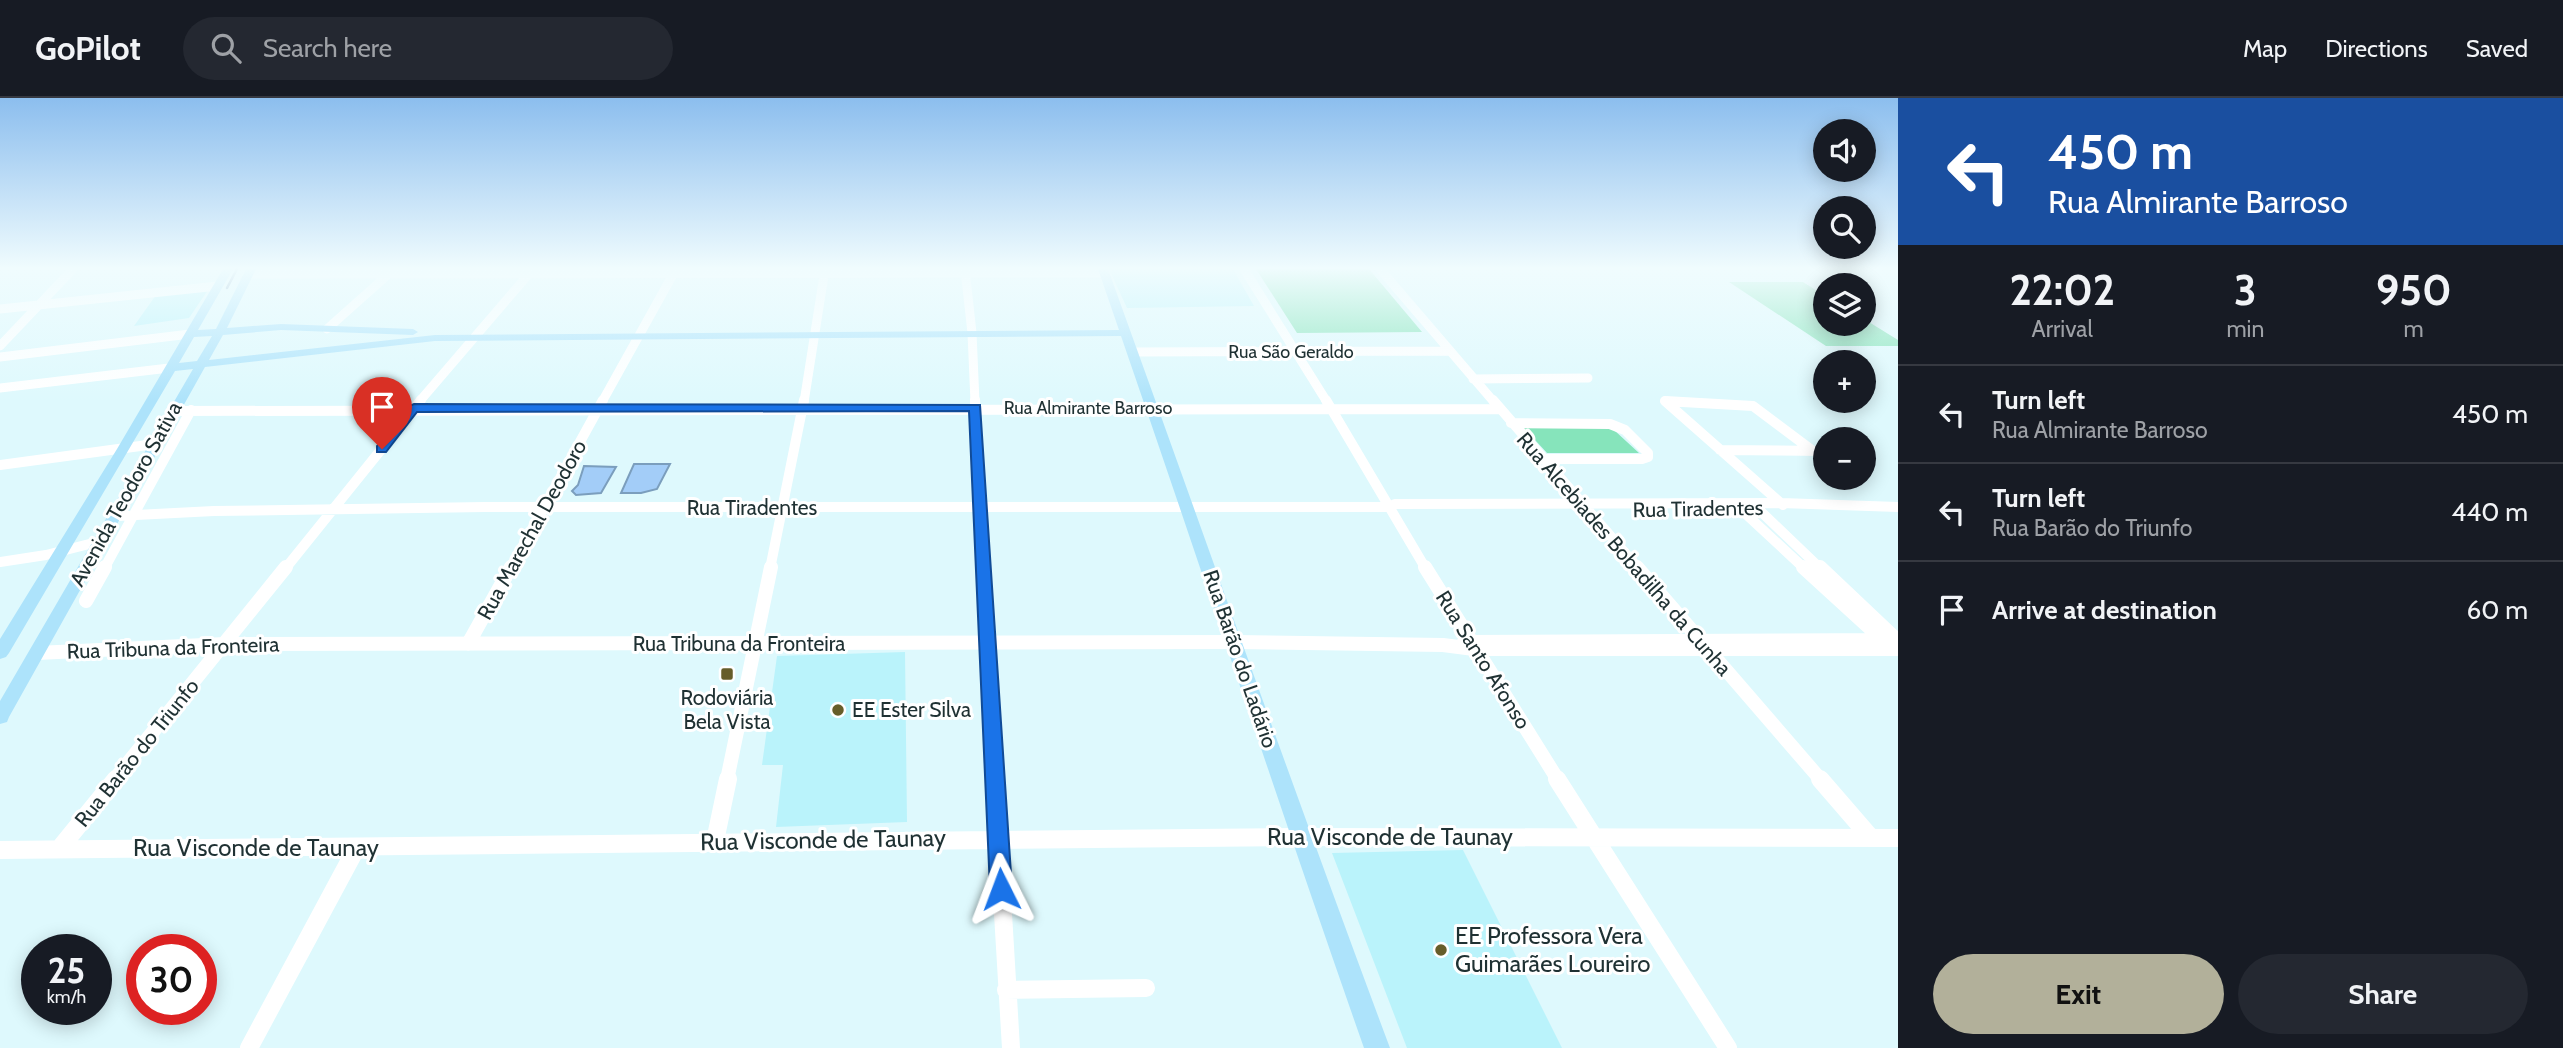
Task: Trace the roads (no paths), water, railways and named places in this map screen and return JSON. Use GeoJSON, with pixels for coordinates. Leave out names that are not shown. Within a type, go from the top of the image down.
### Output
{"type":"FeatureCollection","features":[{"type":"Feature","properties":{"kind":"main road","name":"Avenida Teodoro Sativa"},"geometry":{"type":"LineString","coordinates":[[0,653],[124,449],[202,313]]}},
{"type":"Feature","properties":{"kind":"main road","name":"Avenida Teodoro Sativa"},"geometry":{"type":"LineString","coordinates":[[0,717],[229,313]]}},
{"type":"Feature","properties":{"kind":"main road","name":"Rua Barão do Ladário"},"geometry":{"type":"LineString","coordinates":[[1118,313],[1236,642],[1300,836],[1377,1048]]}},
{"type":"Feature","properties":{"kind":"main road"},"geometry":{"type":"LineString","coordinates":[[190,334],[281,327],[478,335],[1124,331]]}},
{"type":"Feature","properties":{"kind":"main road"},"geometry":{"type":"LineString","coordinates":[[169,368],[420,339],[478,335]]}},
{"type":"Feature","properties":{"kind":"street"},"geometry":{"type":"LineString","coordinates":[[0,346],[31,313]]}},
{"type":"Feature","properties":{"kind":"street"},"geometry":{"type":"LineString","coordinates":[[327,329],[345,313]]}},
{"type":"Feature","properties":{"kind":"street","name":"Rua Barão do Triunfo"},"geometry":{"type":"LineString","coordinates":[[60,848],[414,408],[496,313]]}},
{"type":"Feature","properties":{"kind":"street","name":"Rua Marechal Deodoro"},"geometry":{"type":"LineString","coordinates":[[468,644],[651,313]]}},
{"type":"Feature","properties":{"kind":"street"},"geometry":{"type":"LineString","coordinates":[[715,841],[803,408],[818,313]]}},
{"type":"Feature","properties":{"kind":"street"},"geometry":{"type":"LineString","coordinates":[[970,313],[1011,1048]]}},
{"type":"Feature","properties":{"kind":"street","name":"Rua Santo Afonso"},"geometry":{"type":"LineString","coordinates":[[1272,313],[1472,645],[1728,1048]]}},
{"type":"Feature","properties":{"kind":"street","name":"Rua Alcebiades Bobadilha da Cunha"},"geometry":{"type":"LineString","coordinates":[[1418,313],[1871,838]]}},
{"type":"Feature","properties":{"kind":"street"},"geometry":{"type":"LineString","coordinates":[[0,357],[190,334]]}},
{"type":"Feature","properties":{"kind":"street","name":"Rua São Geraldo"},"geometry":{"type":"LineString","coordinates":[[1132,352],[1450,351]]}},
{"type":"Feature","properties":{"kind":"street"},"geometry":{"type":"LineString","coordinates":[[0,387],[169,368]]}},
{"type":"Feature","properties":{"kind":"street"},"geometry":{"type":"LineString","coordinates":[[1473,379],[1588,378]]}},
{"type":"Feature","properties":{"kind":"street"},"geometry":{"type":"LineString","coordinates":[[1788,505],[1665,401],[1753,405],[1813,451]]}},
{"type":"Feature","properties":{"kind":"street","name":"Rua Almirante Barroso"},"geometry":{"type":"LineString","coordinates":[[172,411],[414,408],[1499,409]]}},
{"type":"Feature","properties":{"kind":"street"},"geometry":{"type":"LineString","coordinates":[[86,601],[191,410]]}},
{"type":"Feature","properties":{"kind":"street"},"geometry":{"type":"LineString","coordinates":[[1511,424],[1610,424],[1625,430],[1648,453],[1648,457],[1642,459],[1542,459]]}},
{"type":"Feature","properties":{"kind":"street"},"geometry":{"type":"LineString","coordinates":[[0,465],[155,444]]}},
{"type":"Feature","properties":{"kind":"street"},"geometry":{"type":"LineString","coordinates":[[1720,450],[1813,451]]}},
{"type":"Feature","properties":{"kind":"street","name":"Rua Tiradentes"},"geometry":{"type":"LineString","coordinates":[[116,516],[545,508],[1186,506],[1389,507],[1399,512],[1584,507],[1898,507]]}},
{"type":"Feature","properties":{"kind":"street"},"geometry":{"type":"LineString","coordinates":[[1747,507],[1895,645]]}},
{"type":"Feature","properties":{"kind":"street"},"geometry":{"type":"LineString","coordinates":[[0,562],[62,552],[101,541]]}},
{"type":"Feature","properties":{"kind":"street","name":"Rua Tribuna da Fronteira"},"geometry":{"type":"LineString","coordinates":[[37,653],[225,644],[1236,642],[1895,645]]}},
{"type":"Feature","properties":{"kind":"street","name":"Rua Visconde de Taunay"},"geometry":{"type":"LineString","coordinates":[[0,849],[1300,836],[1898,838]]}},
{"type":"Feature","properties":{"kind":"street"},"geometry":{"type":"LineString","coordinates":[[249,1048],[357,847]]}},
{"type":"Feature","properties":{"kind":"street"},"geometry":{"type":"LineString","coordinates":[[1006,990],[1146,988]]}},
{"type":"Feature","properties":{"kind":"place","name":"Rodoviária Bela Vista"},"geometry":{"type":"Point","coordinates":[727,674]}},
{"type":"Feature","properties":{"kind":"place","name":"EE Ester Silva"},"geometry":{"type":"Point","coordinates":[838,710]}},
{"type":"Feature","properties":{"kind":"place","name":"EE Professora Vera Guimarães Loureiro"},"geometry":{"type":"Point","coordinates":[1441,950]}}]}
